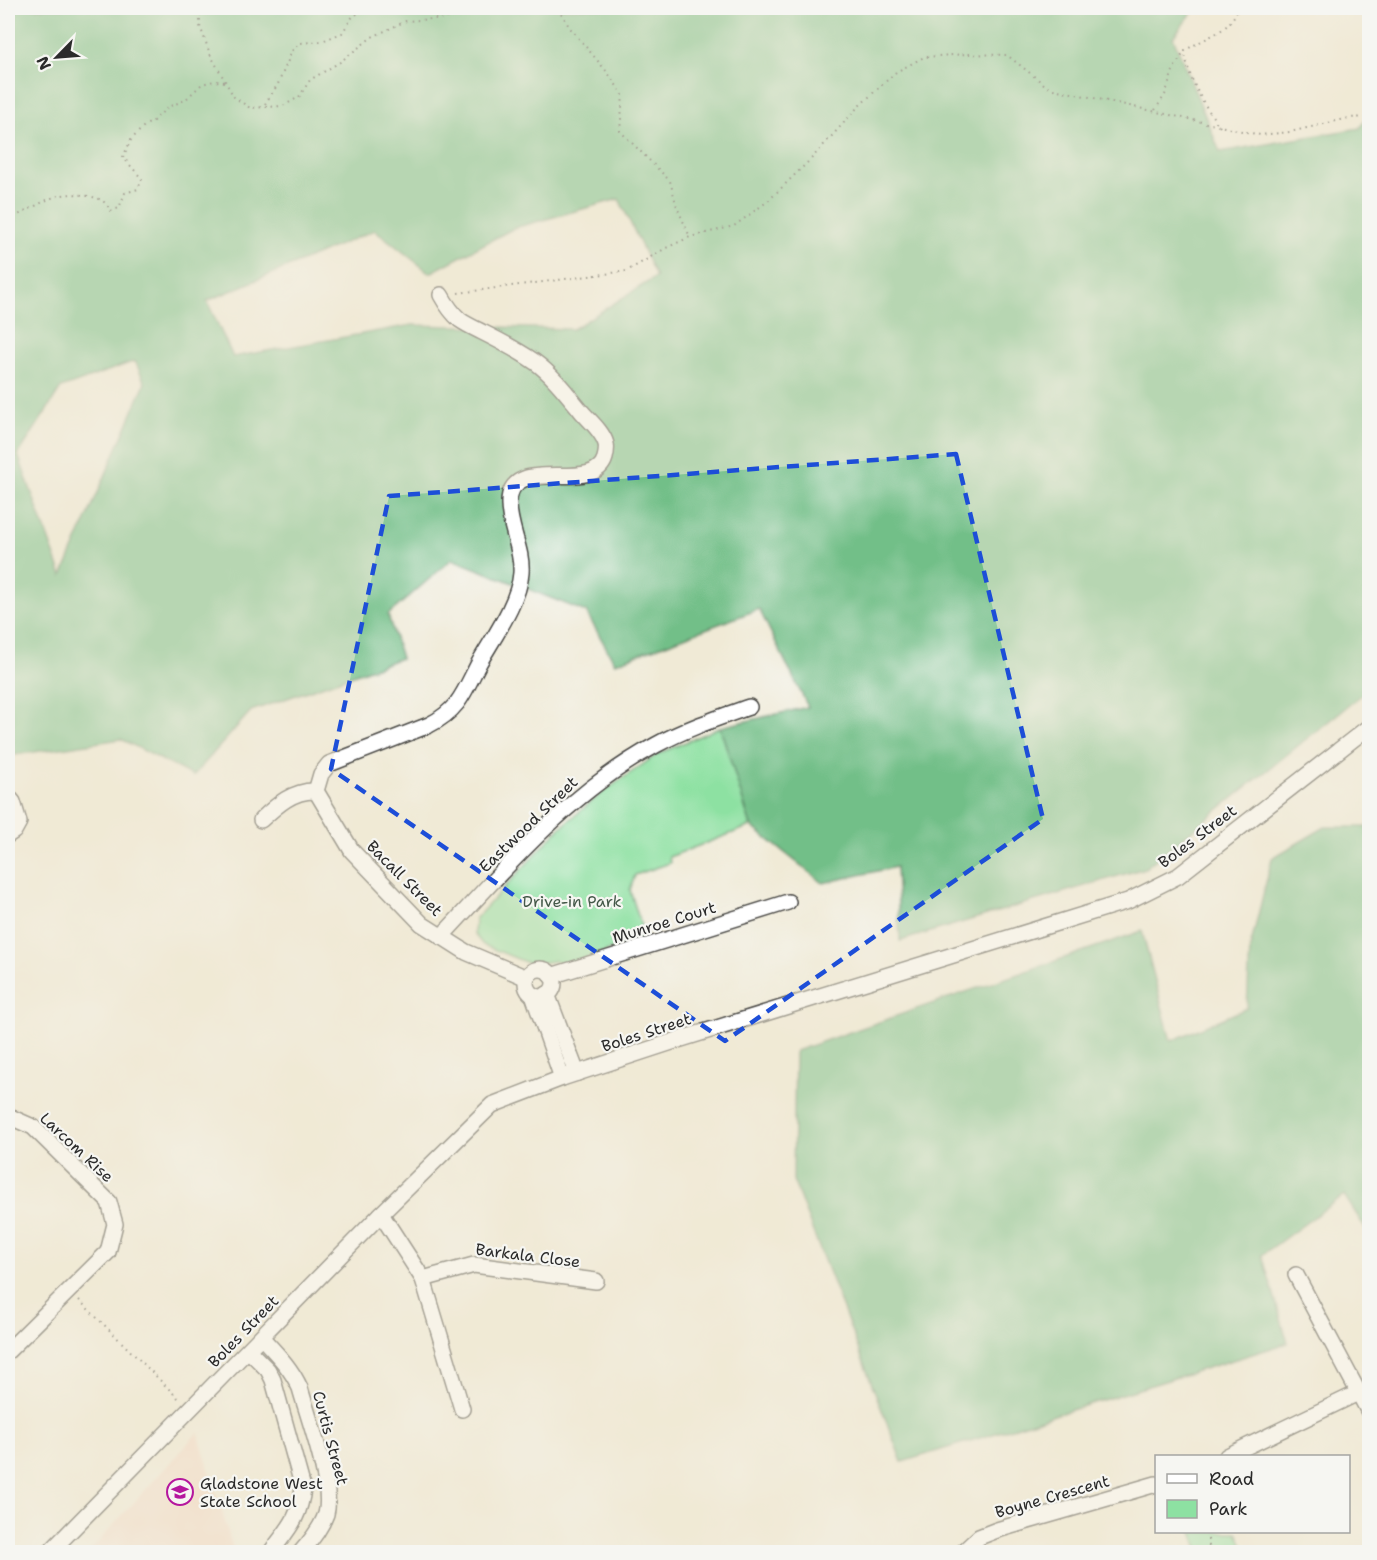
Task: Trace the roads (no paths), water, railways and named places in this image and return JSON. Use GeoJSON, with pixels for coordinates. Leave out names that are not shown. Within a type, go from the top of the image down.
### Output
{"type":"FeatureCollection","features":[{"type":"Feature","properties":{"kind":"street"},"geometry":{"type":"LineString","coordinates":[[261,820],[288,798],[307,791],[316,791],[321,774],[328,764],[415,732],[436,721],[457,702],[516,595],[521,564],[508,502],[514,487],[524,478],[539,475],[571,476],[590,472],[602,465],[606,444],[598,429],[538,364],[517,350],[461,321],[441,295]]}},
{"type":"Feature","properties":{"kind":"street","name":"Eastwood Street"},"geometry":{"type":"LineString","coordinates":[[441,937],[559,815],[603,778],[664,741],[749,707]]}},
{"type":"Feature","properties":{"kind":"street","name":"Boles Street"},"geometry":{"type":"LineString","coordinates":[[50,1552],[381,1214],[492,1105],[678,1040],[1128,901],[1178,876],[1370,726]]}},
{"type":"Feature","properties":{"kind":"street","name":"Bacall Street"},"geometry":{"type":"LineString","coordinates":[[316,791],[352,851],[405,909],[441,937],[489,963],[527,978]]}},
{"type":"Feature","properties":{"kind":"street"},"geometry":{"type":"LineString","coordinates":[[8,796],[14,802],[20,822],[8,835]]}},
{"type":"Feature","properties":{"kind":"street","name":"Munroe Court"},"geometry":{"type":"LineString","coordinates":[[551,976],[788,902]]}},
{"type":"Feature","properties":{"kind":"street"},"geometry":{"type":"LineString","coordinates":[[540,995],[553,986],[551,976],[543,969],[533,970],[527,978],[527,987],[540,995],[570,1076]]}},
{"type":"Feature","properties":{"kind":"street","name":"Larcom Rise"},"geometry":{"type":"LineString","coordinates":[[8,1116],[33,1127],[109,1202],[116,1224],[108,1252],[8,1351]]}},
{"type":"Feature","properties":{"kind":"street"},"geometry":{"type":"LineString","coordinates":[[381,1214],[423,1279],[462,1408]]}},
{"type":"Feature","properties":{"kind":"street","name":"Barkala Close"},"geometry":{"type":"LineString","coordinates":[[423,1279],[474,1265],[596,1281]]}},
{"type":"Feature","properties":{"kind":"street"},"geometry":{"type":"LineString","coordinates":[[1296,1275],[1370,1414]]}},
{"type":"Feature","properties":{"kind":"street","name":"Curtis Street"},"geometry":{"type":"LineString","coordinates":[[262,1338],[283,1360],[300,1388],[325,1481],[328,1498],[326,1514],[318,1530],[301,1552]]}},
{"type":"Feature","properties":{"kind":"street"},"geometry":{"type":"LineString","coordinates":[[249,1351],[268,1370],[273,1380],[303,1488],[302,1503],[297,1517],[271,1552]]}},
{"type":"Feature","properties":{"kind":"street"},"geometry":{"type":"LineString","coordinates":[[1229,1455],[1358,1393]]}},
{"type":"Feature","properties":{"kind":"street","name":"Boyne Crescent"},"geometry":{"type":"LineString","coordinates":[[963,1552],[979,1538],[997,1530],[1155,1484]]}},
{"type":"Feature","properties":{"kind":"place","name":"Gladstone West State School"},"geometry":{"type":"Point","coordinates":[180,1492]}},
{"type":"Feature","properties":{"kind":"park label","name":"Drive-in Park"},"geometry":{"type":"Point","coordinates":[572,901]}}]}
